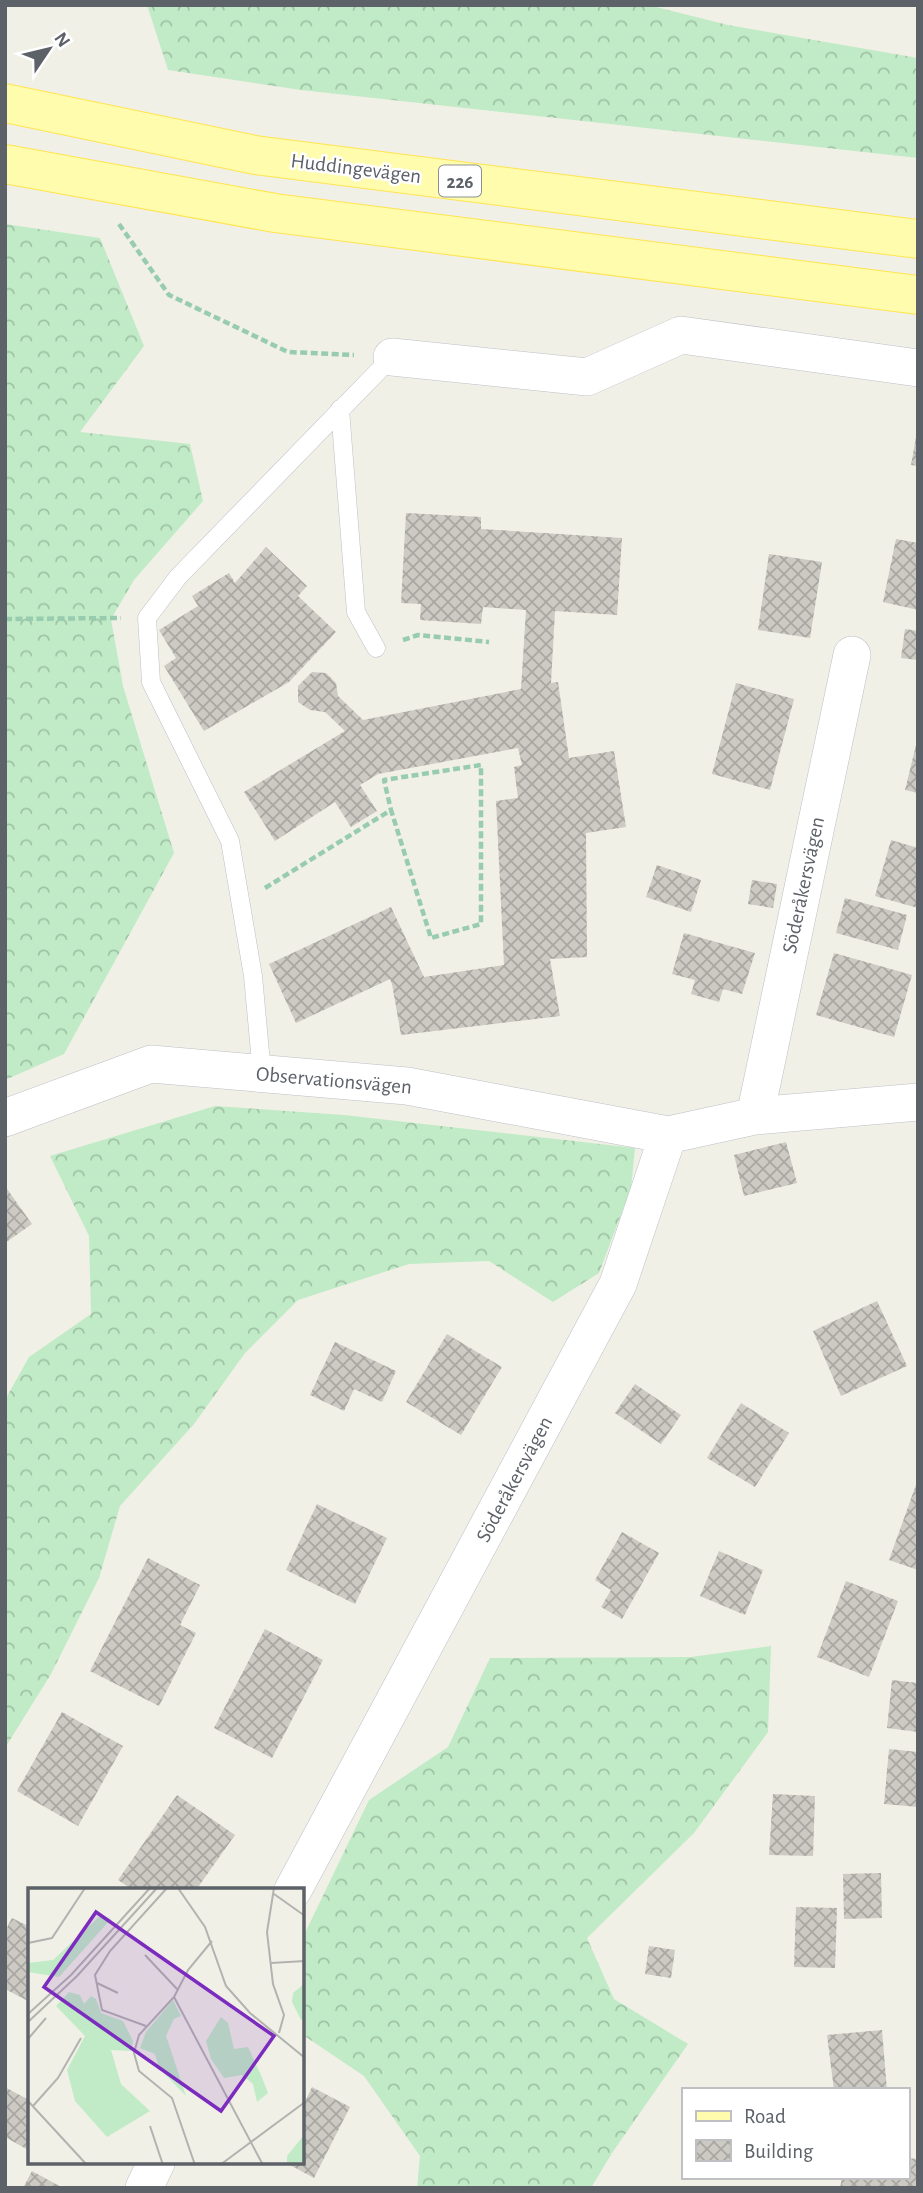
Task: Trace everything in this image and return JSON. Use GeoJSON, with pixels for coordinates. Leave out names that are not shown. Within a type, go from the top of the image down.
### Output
{"type":"FeatureCollection","features":[{"type":"Feature","properties":{"kind":"main road","name":"Huddingevägen"},"geometry":{"type":"LineString","coordinates":[[5,103],[255,155],[918,239]]}},
{"type":"Feature","properties":{"kind":"main road"},"geometry":{"type":"LineString","coordinates":[[5,164],[275,213],[918,295]]}},
{"type":"Feature","properties":{"kind":"street"},"geometry":{"type":"LineString","coordinates":[[392,357],[587,377],[681,335],[918,368]]}},
{"type":"Feature","properties":{"kind":"street","name":"Söderåkersvägen"},"geometry":{"type":"LineString","coordinates":[[755,1116],[852,655]]}},
{"type":"Feature","properties":{"kind":"street","name":"Observationsvägen"},"geometry":{"type":"LineString","coordinates":[[5,1118],[151,1064],[407,1086],[668,1135]]}},
{"type":"Feature","properties":{"kind":"street"},"geometry":{"type":"LineString","coordinates":[[668,1135],[755,1116],[918,1102]]}},
{"type":"Feature","properties":{"kind":"street","name":"Söderåkersvägen"},"geometry":{"type":"LineString","coordinates":[[294,1888],[618,1284],[668,1135]]}},
{"type":"Feature","properties":{"kind":"street"},"geometry":{"type":"LineString","coordinates":[[144,2188],[155,2165]]}},
{"type":"Feature","properties":{"kind":"lane"},"geometry":{"type":"LineString","coordinates":[[262,1074],[253,976],[230,842],[151,682],[147,618],[178,577],[392,357]]}},
{"type":"Feature","properties":{"kind":"lane"},"geometry":{"type":"LineString","coordinates":[[340,410],[356,612],[376,648]]}},
{"type":"Feature","properties":{"kind":"path"},"geometry":{"type":"LineString","coordinates":[[116,220],[169,295],[288,352],[392,357]]}},
{"type":"Feature","properties":{"kind":"path"},"geometry":{"type":"LineString","coordinates":[[5,619],[147,618]]}},
{"type":"Feature","properties":{"kind":"path"},"geometry":{"type":"LineString","coordinates":[[376,648],[418,635],[489,642]]}},
{"type":"Feature","properties":{"kind":"path"},"geometry":{"type":"LineString","coordinates":[[481,765],[481,924],[430,937],[391,810],[384,780],[481,765]]}},
{"type":"Feature","properties":{"kind":"path"},"geometry":{"type":"LineString","coordinates":[[241,903],[391,810]]}},
{"type":"Feature","properties":{"kind":"green space"},"geometry":{"type":"Polygon","coordinates":[[[147,5],[648,5],[728,25],[918,58],[918,158],[301,90],[168,70],[147,5]]]}},
{"type":"Feature","properties":{"kind":"green space"},"geometry":{"type":"Polygon","coordinates":[[[5,224],[100,238],[144,346],[80,432],[190,444],[203,501],[134,580],[111,619],[123,686],[174,853],[64,1054],[5,1080],[5,224]]]}},
{"type":"Feature","properties":{"kind":"green space"},"geometry":{"type":"Polygon","coordinates":[[[215,1106],[344,1115],[635,1148],[631,1188],[599,1273],[553,1302],[489,1261],[409,1264],[298,1300],[245,1353],[194,1424],[120,1506],[99,1578],[51,1674],[5,1748],[5,1400],[29,1357],[91,1314],[89,1236],[50,1156],[215,1106]]]}},
{"type":"Feature","properties":{"kind":"green space"},"geometry":{"type":"Polygon","coordinates":[[[771,1646],[768,1732],[694,1833],[587,1938],[614,1999],[688,2044],[612,2153],[591,2188],[417,2188],[420,2156],[364,2076],[304,2036],[305,1933],[369,1800],[448,1747],[490,1658],[691,1657],[771,1646]]]}},
{"type":"Feature","properties":{"kind":"building"},"geometry":{"type":"Polygon","coordinates":[[[918,437],[918,466],[911,465],[918,437]]]}},
{"type":"Feature","properties":{"kind":"building"},"geometry":{"type":"Polygon","coordinates":[[[406,513],[481,517],[481,529],[622,538],[617,615],[555,611],[551,683],[558,682],[569,758],[614,751],[626,827],[586,833],[587,957],[550,959],[560,1016],[401,1035],[390,979],[296,1023],[269,964],[391,907],[424,977],[504,965],[496,801],[518,798],[514,767],[522,765],[518,748],[378,774],[360,785],[377,811],[351,827],[335,802],[275,841],[244,792],[345,731],[325,712],[310,710],[298,702],[298,686],[312,672],[326,673],[336,683],[338,696],[363,720],[521,689],[526,610],[483,607],[481,624],[420,620],[421,604],[401,603],[406,513]]]}},
{"type":"Feature","properties":{"kind":"building"},"geometry":{"type":"Polygon","coordinates":[[[896,539],[918,543],[918,610],[883,602],[896,539]]]}},
{"type":"Feature","properties":{"kind":"building"},"geometry":{"type":"Polygon","coordinates":[[[266,547],[307,586],[298,596],[336,632],[289,682],[204,731],[164,666],[176,658],[159,630],[198,606],[192,596],[229,573],[235,583],[266,547]]]}},
{"type":"Feature","properties":{"kind":"building"},"geometry":{"type":"Polygon","coordinates":[[[769,554],[822,562],[810,638],[758,630],[769,554]]]}},
{"type":"Feature","properties":{"kind":"building"},"geometry":{"type":"Polygon","coordinates":[[[905,629],[918,631],[918,660],[901,658],[905,629]]]}},
{"type":"Feature","properties":{"kind":"building"},"geometry":{"type":"Polygon","coordinates":[[[736,683],[794,699],[770,790],[712,774],[736,683]]]}},
{"type":"Feature","properties":{"kind":"building"},"geometry":{"type":"Polygon","coordinates":[[[918,741],[918,793],[905,790],[918,741]]]}},
{"type":"Feature","properties":{"kind":"building"},"geometry":{"type":"Polygon","coordinates":[[[891,840],[918,848],[918,908],[875,896],[891,840]]]}},
{"type":"Feature","properties":{"kind":"building"},"geometry":{"type":"Polygon","coordinates":[[[657,865],[701,880],[691,912],[646,897],[657,865]]]}},
{"type":"Feature","properties":{"kind":"building"},"geometry":{"type":"Polygon","coordinates":[[[752,880],[777,884],[773,908],[748,904],[752,880]]]}},
{"type":"Feature","properties":{"kind":"building"},"geometry":{"type":"Polygon","coordinates":[[[845,898],[907,915],[898,950],[836,933],[845,898]]]}},
{"type":"Feature","properties":{"kind":"building"},"geometry":{"type":"Polygon","coordinates":[[[684,933],[755,953],[742,994],[723,989],[719,1002],[691,994],[695,980],[672,974],[684,933]]]}},
{"type":"Feature","properties":{"kind":"building"},"geometry":{"type":"Polygon","coordinates":[[[834,953],[912,975],[894,1037],[816,1015],[834,953]]]}},
{"type":"Feature","properties":{"kind":"building"},"geometry":{"type":"Polygon","coordinates":[[[786,1142],[797,1183],[744,1196],[734,1155],[786,1142]]]}},
{"type":"Feature","properties":{"kind":"building"},"geometry":{"type":"Polygon","coordinates":[[[5,1186],[32,1224],[5,1243],[5,1186]]]}},
{"type":"Feature","properties":{"kind":"building"},"geometry":{"type":"Polygon","coordinates":[[[877,1301],[907,1366],[841,1396],[813,1331],[877,1301]]]}},
{"type":"Feature","properties":{"kind":"building"},"geometry":{"type":"Polygon","coordinates":[[[447,1334],[502,1367],[461,1435],[406,1402],[447,1334]]]}},
{"type":"Feature","properties":{"kind":"building"},"geometry":{"type":"Polygon","coordinates":[[[335,1342],[396,1371],[382,1402],[354,1389],[344,1411],[310,1395],[335,1342]]]}},
{"type":"Feature","properties":{"kind":"building"},"geometry":{"type":"Polygon","coordinates":[[[635,1384],[681,1415],[661,1444],[615,1413],[635,1384]]]}},
{"type":"Feature","properties":{"kind":"building"},"geometry":{"type":"Polygon","coordinates":[[[741,1403],[789,1433],[755,1487],[707,1458],[741,1403]]]}},
{"type":"Feature","properties":{"kind":"building"},"geometry":{"type":"Polygon","coordinates":[[[918,1482],[918,1570],[889,1560],[918,1482]]]}},
{"type":"Feature","properties":{"kind":"building"},"geometry":{"type":"Polygon","coordinates":[[[317,1504],[387,1538],[355,1604],[286,1570],[317,1504]]]}},
{"type":"Feature","properties":{"kind":"building"},"geometry":{"type":"Polygon","coordinates":[[[622,1532],[659,1553],[622,1619],[601,1607],[611,1590],[595,1580],[622,1532]]]}},
{"type":"Feature","properties":{"kind":"building"},"geometry":{"type":"Polygon","coordinates":[[[719,1551],[763,1570],[745,1615],[700,1596],[719,1551]]]}},
{"type":"Feature","properties":{"kind":"building"},"geometry":{"type":"Polygon","coordinates":[[[148,1558],[200,1585],[180,1625],[196,1633],[159,1706],[90,1671],[148,1558]]]}},
{"type":"Feature","properties":{"kind":"building"},"geometry":{"type":"Polygon","coordinates":[[[846,1581],[898,1601],[869,1677],[817,1657],[846,1581]]]}},
{"type":"Feature","properties":{"kind":"building"},"geometry":{"type":"Polygon","coordinates":[[[265,1629],[323,1660],[272,1758],[214,1728],[265,1629]]]}},
{"type":"Feature","properties":{"kind":"building"},"geometry":{"type":"Polygon","coordinates":[[[892,1680],[918,1683],[918,1732],[887,1728],[892,1680]]]}},
{"type":"Feature","properties":{"kind":"building"},"geometry":{"type":"Polygon","coordinates":[[[62,1712],[123,1746],[78,1826],[17,1791],[62,1712]]]}},
{"type":"Feature","properties":{"kind":"building"},"geometry":{"type":"Polygon","coordinates":[[[889,1749],[918,1752],[918,1807],[884,1804],[889,1749]]]}},
{"type":"Feature","properties":{"kind":"building"},"geometry":{"type":"Polygon","coordinates":[[[773,1794],[815,1796],[813,1856],[769,1855],[773,1794]]]}},
{"type":"Feature","properties":{"kind":"building"},"geometry":{"type":"Polygon","coordinates":[[[177,1795],[235,1835],[197,1888],[130,1888],[118,1880],[177,1795]]]}},
{"type":"Feature","properties":{"kind":"building"},"geometry":{"type":"Polygon","coordinates":[[[881,1873],[882,1918],[844,1919],[843,1874],[881,1873]]]}},
{"type":"Feature","properties":{"kind":"building"},"geometry":{"type":"Polygon","coordinates":[[[796,1907],[837,1908],[835,1968],[794,1967],[796,1907]]]}},
{"type":"Feature","properties":{"kind":"building"},"geometry":{"type":"Polygon","coordinates":[[[12,1918],[28,1926],[26,2000],[5,1989],[5,1931],[12,1918]]]}},
{"type":"Feature","properties":{"kind":"building"},"geometry":{"type":"Polygon","coordinates":[[[649,1946],[675,1950],[671,1978],[645,1974],[649,1946]]]}},
{"type":"Feature","properties":{"kind":"building"},"geometry":{"type":"Polygon","coordinates":[[[882,2030],[887,2088],[834,2088],[827,2035],[882,2030]]]}},
{"type":"Feature","properties":{"kind":"building"},"geometry":{"type":"Polygon","coordinates":[[[5,2087],[27,2099],[28,2097],[28,2150],[5,2137],[5,2087]]]}},
{"type":"Feature","properties":{"kind":"building"},"geometry":{"type":"Polygon","coordinates":[[[312,2087],[350,2107],[314,2178],[290,2165],[304,2165],[304,2104],[312,2087]]]}},
{"type":"Feature","properties":{"kind":"building"},"geometry":{"type":"Polygon","coordinates":[[[909,2158],[918,2159],[918,2188],[840,2188],[842,2179],[909,2179],[909,2158]]]}},
{"type":"Feature","properties":{"kind":"building"},"geometry":{"type":"Polygon","coordinates":[[[32,2171],[63,2188],[23,2188],[32,2171]]]}}]}
